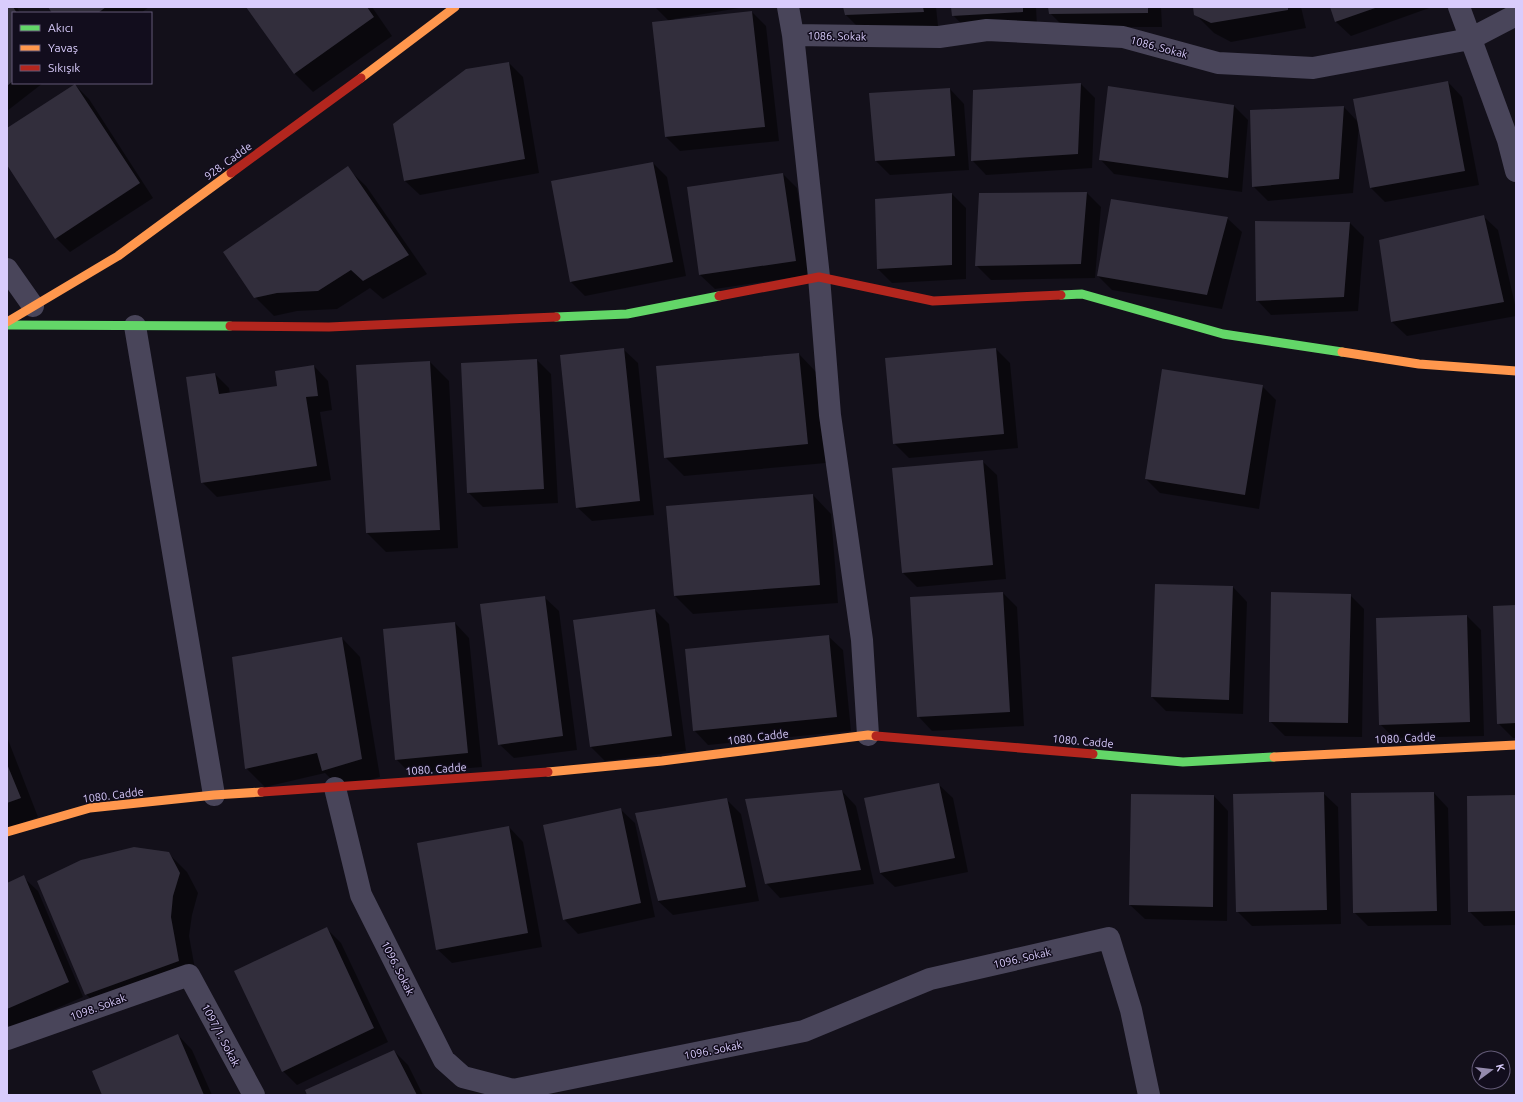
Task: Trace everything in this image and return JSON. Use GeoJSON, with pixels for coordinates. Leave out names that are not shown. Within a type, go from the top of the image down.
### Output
{"type":"FeatureCollection","features":[{"type":"Feature","properties":{"kind":"street","name":"928. Cadde"},"geometry":{"type":"LineString","coordinates":[[7,324],[33,306],[118,256],[316,112],[455,7]]}},
{"type":"Feature","properties":{"kind":"street"},"geometry":{"type":"LineString","coordinates":[[788,7],[793,35],[819,277],[830,415],[862,640],[868,735]]}},
{"type":"Feature","properties":{"kind":"street"},"geometry":{"type":"LineString","coordinates":[[1459,7],[1508,140],[1516,171]]}},
{"type":"Feature","properties":{"kind":"street","name":"1086. Sokak"},"geometry":{"type":"LineString","coordinates":[[793,35],[939,37],[986,30],[1123,37],[1218,63],[1313,68],[1470,39],[1516,15]]}},
{"type":"Feature","properties":{"kind":"street"},"geometry":{"type":"LineString","coordinates":[[7,269],[33,306]]}},
{"type":"Feature","properties":{"kind":"street"},"geometry":{"type":"LineString","coordinates":[[7,324],[329,327],[627,314],[819,277],[933,301],[1082,294],[1223,334],[1419,364],[1516,371]]}},
{"type":"Feature","properties":{"kind":"street"},"geometry":{"type":"LineString","coordinates":[[135,326],[214,795]]}},
{"type":"Feature","properties":{"kind":"street","name":"1080. Cadde"},"geometry":{"type":"LineString","coordinates":[[7,832],[90,808],[214,795],[530,774],[655,762],[868,735],[1183,762],[1516,745]]}},
{"type":"Feature","properties":{"kind":"street","name":"1096. Sokak"},"geometry":{"type":"LineString","coordinates":[[335,788],[361,895],[444,1060],[463,1077],[513,1090],[804,1031],[930,979],[1109,938],[1131,1010],[1149,1095]]}},
{"type":"Feature","properties":{"kind":"street","name":"1098. Sokak"},"geometry":{"type":"LineString","coordinates":[[7,1039],[189,975]]}},
{"type":"Feature","properties":{"kind":"street","name":"1097/1. Sokak"},"geometry":{"type":"LineString","coordinates":[[189,975],[254,1095]]}},
{"type":"Feature","properties":{"kind":"building"},"geometry":{"type":"Polygon","coordinates":[[[7,7],[13,7],[16,12],[12,12],[12,82],[7,86],[7,7]]]}},
{"type":"Feature","properties":{"kind":"building"},"geometry":{"type":"Polygon","coordinates":[[[48,7],[106,7],[99,12],[51,12],[48,7]]]}},
{"type":"Feature","properties":{"kind":"building"},"geometry":{"type":"Polygon","coordinates":[[[246,7],[367,7],[374,17],[294,74],[246,7]]]}},
{"type":"Feature","properties":{"kind":"building"},"geometry":{"type":"Polygon","coordinates":[[[843,7],[923,7],[924,12],[845,15],[843,7]]]}},
{"type":"Feature","properties":{"kind":"building"},"geometry":{"type":"Polygon","coordinates":[[[951,7],[1023,7],[1023,12],[952,16],[951,7]]]}},
{"type":"Feature","properties":{"kind":"building"},"geometry":{"type":"Polygon","coordinates":[[[1048,7],[1148,7],[1148,13],[1049,14],[1048,7]]]}},
{"type":"Feature","properties":{"kind":"building"},"geometry":{"type":"Polygon","coordinates":[[[1193,7],[1288,7],[1288,10],[1211,23],[1194,15],[1193,7]]]}},
{"type":"Feature","properties":{"kind":"building"},"geometry":{"type":"Polygon","coordinates":[[[1330,7],[1378,7],[1335,22],[1330,7]]]}},
{"type":"Feature","properties":{"kind":"building"},"geometry":{"type":"Polygon","coordinates":[[[752,11],[765,127],[665,137],[652,22],[752,11]]]}},
{"type":"Feature","properties":{"kind":"building"},"geometry":{"type":"Polygon","coordinates":[[[509,62],[525,159],[404,181],[393,124],[466,69],[509,62]]]}},
{"type":"Feature","properties":{"kind":"building"},"geometry":{"type":"Polygon","coordinates":[[[1448,81],[1465,171],[1370,188],[1353,99],[1448,81]]]}},
{"type":"Feature","properties":{"kind":"building"},"geometry":{"type":"Polygon","coordinates":[[[1081,83],[1078,154],[971,161],[973,90],[1081,83]]]}},
{"type":"Feature","properties":{"kind":"building"},"geometry":{"type":"Polygon","coordinates":[[[75,84],[140,183],[55,239],[7,165],[7,128],[75,84]]]}},
{"type":"Feature","properties":{"kind":"building"},"geometry":{"type":"Polygon","coordinates":[[[1108,86],[1234,105],[1228,178],[1099,160],[1108,86]]]}},
{"type":"Feature","properties":{"kind":"building"},"geometry":{"type":"Polygon","coordinates":[[[950,88],[955,156],[875,161],[869,93],[950,88]]]}},
{"type":"Feature","properties":{"kind":"building"},"geometry":{"type":"Polygon","coordinates":[[[1344,106],[1339,179],[1252,187],[1250,110],[1344,106]]]}},
{"type":"Feature","properties":{"kind":"building"},"geometry":{"type":"Polygon","coordinates":[[[653,162],[673,262],[570,282],[551,181],[653,162]]]}},
{"type":"Feature","properties":{"kind":"building"},"geometry":{"type":"Polygon","coordinates":[[[348,166],[409,255],[363,281],[351,270],[318,291],[277,293],[254,298],[223,252],[348,166]]]}},
{"type":"Feature","properties":{"kind":"building"},"geometry":{"type":"Polygon","coordinates":[[[783,173],[796,261],[699,275],[687,187],[783,173]]]}},
{"type":"Feature","properties":{"kind":"building"},"geometry":{"type":"Polygon","coordinates":[[[1087,192],[1081,264],[975,266],[979,193],[1087,192]]]}},
{"type":"Feature","properties":{"kind":"building"},"geometry":{"type":"Polygon","coordinates":[[[952,193],[952,265],[877,269],[875,199],[952,193]]]}},
{"type":"Feature","properties":{"kind":"building"},"geometry":{"type":"Polygon","coordinates":[[[1111,199],[1228,217],[1207,295],[1097,276],[1111,199]]]}},
{"type":"Feature","properties":{"kind":"building"},"geometry":{"type":"Polygon","coordinates":[[[1484,215],[1504,302],[1391,322],[1379,240],[1484,215]]]}},
{"type":"Feature","properties":{"kind":"building"},"geometry":{"type":"Polygon","coordinates":[[[1255,221],[1350,222],[1344,297],[1256,301],[1255,221]]]}},
{"type":"Feature","properties":{"kind":"building"},"geometry":{"type":"Polygon","coordinates":[[[624,348],[640,501],[576,508],[560,355],[624,348]]]}},
{"type":"Feature","properties":{"kind":"building"},"geometry":{"type":"Polygon","coordinates":[[[996,348],[1004,434],[893,444],[885,358],[996,348]]]}},
{"type":"Feature","properties":{"kind":"building"},"geometry":{"type":"Polygon","coordinates":[[[799,353],[808,444],[664,458],[656,366],[799,353]]]}},
{"type":"Feature","properties":{"kind":"building"},"geometry":{"type":"Polygon","coordinates":[[[537,359],[544,489],[467,493],[461,363],[537,359]]]}},
{"type":"Feature","properties":{"kind":"building"},"geometry":{"type":"Polygon","coordinates":[[[430,361],[440,530],[366,533],[356,365],[430,361]]]}},
{"type":"Feature","properties":{"kind":"building"},"geometry":{"type":"Polygon","coordinates":[[[314,365],[318,396],[306,397],[317,466],[201,483],[186,377],[215,373],[219,394],[277,386],[275,371],[314,365]]]}},
{"type":"Feature","properties":{"kind":"building"},"geometry":{"type":"Polygon","coordinates":[[[1162,369],[1263,385],[1245,495],[1145,479],[1162,369]]]}},
{"type":"Feature","properties":{"kind":"building"},"geometry":{"type":"Polygon","coordinates":[[[983,460],[993,565],[902,573],[892,468],[983,460]]]}},
{"type":"Feature","properties":{"kind":"building"},"geometry":{"type":"Polygon","coordinates":[[[813,494],[820,585],[674,596],[666,506],[813,494]]]}},
{"type":"Feature","properties":{"kind":"building"},"geometry":{"type":"Polygon","coordinates":[[[1155,584],[1233,586],[1229,700],[1151,697],[1155,584]]]}},
{"type":"Feature","properties":{"kind":"building"},"geometry":{"type":"Polygon","coordinates":[[[1003,592],[1010,712],[917,717],[910,597],[1003,592]]]}},
{"type":"Feature","properties":{"kind":"building"},"geometry":{"type":"Polygon","coordinates":[[[1271,592],[1351,594],[1348,723],[1269,722],[1271,592]]]}},
{"type":"Feature","properties":{"kind":"building"},"geometry":{"type":"Polygon","coordinates":[[[545,596],[563,736],[498,745],[480,604],[545,596]]]}},
{"type":"Feature","properties":{"kind":"building"},"geometry":{"type":"Polygon","coordinates":[[[1516,605],[1516,723],[1497,724],[1493,606],[1516,605]]]}},
{"type":"Feature","properties":{"kind":"building"},"geometry":{"type":"Polygon","coordinates":[[[655,609],[672,736],[590,747],[573,620],[655,609]]]}},
{"type":"Feature","properties":{"kind":"building"},"geometry":{"type":"Polygon","coordinates":[[[1467,615],[1470,722],[1379,725],[1376,618],[1467,615]]]}},
{"type":"Feature","properties":{"kind":"building"},"geometry":{"type":"Polygon","coordinates":[[[455,622],[468,753],[395,760],[383,629],[455,622]]]}},
{"type":"Feature","properties":{"kind":"building"},"geometry":{"type":"Polygon","coordinates":[[[829,635],[837,717],[693,731],[685,649],[829,635]]]}},
{"type":"Feature","properties":{"kind":"building"},"geometry":{"type":"Polygon","coordinates":[[[342,637],[362,759],[322,771],[317,753],[245,769],[232,657],[342,637]]]}},
{"type":"Feature","properties":{"kind":"building"},"geometry":{"type":"Polygon","coordinates":[[[7,764],[21,798],[7,803],[7,764]]]}},
{"type":"Feature","properties":{"kind":"building"},"geometry":{"type":"Polygon","coordinates":[[[939,783],[955,858],[880,873],[864,798],[939,783]]]}},
{"type":"Feature","properties":{"kind":"building"},"geometry":{"type":"Polygon","coordinates":[[[842,790],[861,870],[765,884],[745,799],[842,790]]]}},
{"type":"Feature","properties":{"kind":"building"},"geometry":{"type":"Polygon","coordinates":[[[1324,792],[1327,910],[1236,912],[1233,794],[1324,792]]]}},
{"type":"Feature","properties":{"kind":"building"},"geometry":{"type":"Polygon","coordinates":[[[1434,792],[1437,911],[1353,913],[1351,793],[1434,792]]]}},
{"type":"Feature","properties":{"kind":"building"},"geometry":{"type":"Polygon","coordinates":[[[1131,794],[1214,795],[1213,907],[1129,905],[1131,794]]]}},
{"type":"Feature","properties":{"kind":"building"},"geometry":{"type":"Polygon","coordinates":[[[1516,795],[1516,911],[1468,912],[1467,796],[1516,795]]]}},
{"type":"Feature","properties":{"kind":"building"},"geometry":{"type":"Polygon","coordinates":[[[727,798],[746,887],[658,901],[635,813],[727,798]]]}},
{"type":"Feature","properties":{"kind":"building"},"geometry":{"type":"Polygon","coordinates":[[[621,808],[641,903],[563,920],[543,825],[621,808]]]}},
{"type":"Feature","properties":{"kind":"building"},"geometry":{"type":"Polygon","coordinates":[[[509,826],[528,933],[436,950],[417,843],[509,826]]]}},
{"type":"Feature","properties":{"kind":"building"},"geometry":{"type":"Polygon","coordinates":[[[134,847],[169,852],[180,873],[173,896],[171,917],[179,961],[85,995],[37,881],[81,860],[134,847]]]}},
{"type":"Feature","properties":{"kind":"building"},"geometry":{"type":"Polygon","coordinates":[[[24,875],[69,982],[7,1009],[7,883],[24,875]]]}},
{"type":"Feature","properties":{"kind":"building"},"geometry":{"type":"Polygon","coordinates":[[[327,927],[374,1028],[282,1072],[234,971],[327,927]]]}},
{"type":"Feature","properties":{"kind":"building"},"geometry":{"type":"Polygon","coordinates":[[[178,1034],[204,1095],[102,1095],[92,1071],[178,1034]]]}},
{"type":"Feature","properties":{"kind":"building"},"geometry":{"type":"Polygon","coordinates":[[[394,1050],[417,1095],[307,1095],[305,1090],[394,1050]]]}},
{"type":"Feature","properties":{"kind":"traffic: fast"},"geometry":{"type":"LineString","coordinates":[[1061,295],[1082,294],[1223,334],[1342,352]]}},
{"type":"Feature","properties":{"kind":"traffic: fast"},"geometry":{"type":"LineString","coordinates":[[556,317],[627,314],[719,296]]}},
{"type":"Feature","properties":{"kind":"traffic: fast"},"geometry":{"type":"LineString","coordinates":[[7,325],[230,326]]}},
{"type":"Feature","properties":{"kind":"traffic: fast"},"geometry":{"type":"LineString","coordinates":[[1093,754],[1183,762],[1274,757]]}},
{"type":"Feature","properties":{"kind":"traffic: slow"},"geometry":{"type":"LineString","coordinates":[[361,78],[455,7]]}},
{"type":"Feature","properties":{"kind":"traffic: slow"},"geometry":{"type":"LineString","coordinates":[[7,322],[118,256],[231,173]]}},
{"type":"Feature","properties":{"kind":"traffic: slow"},"geometry":{"type":"LineString","coordinates":[[1342,352],[1419,364],[1516,371]]}},
{"type":"Feature","properties":{"kind":"traffic: slow"},"geometry":{"type":"LineString","coordinates":[[548,772],[662,761],[868,735],[876,736]]}},
{"type":"Feature","properties":{"kind":"traffic: slow"},"geometry":{"type":"LineString","coordinates":[[1274,757],[1516,745]]}},
{"type":"Feature","properties":{"kind":"traffic: slow"},"geometry":{"type":"LineString","coordinates":[[7,832],[90,808],[214,795],[262,792]]}},
{"type":"Feature","properties":{"kind":"traffic: jam"},"geometry":{"type":"LineString","coordinates":[[231,173],[361,78]]}},
{"type":"Feature","properties":{"kind":"traffic: jam"},"geometry":{"type":"LineString","coordinates":[[719,296],[819,277],[933,301],[1061,295]]}},
{"type":"Feature","properties":{"kind":"traffic: jam"},"geometry":{"type":"LineString","coordinates":[[230,326],[329,327],[556,317]]}},
{"type":"Feature","properties":{"kind":"traffic: jam"},"geometry":{"type":"LineString","coordinates":[[876,736],[1093,754]]}},
{"type":"Feature","properties":{"kind":"traffic: jam"},"geometry":{"type":"LineString","coordinates":[[262,792],[548,772]]}}]}
